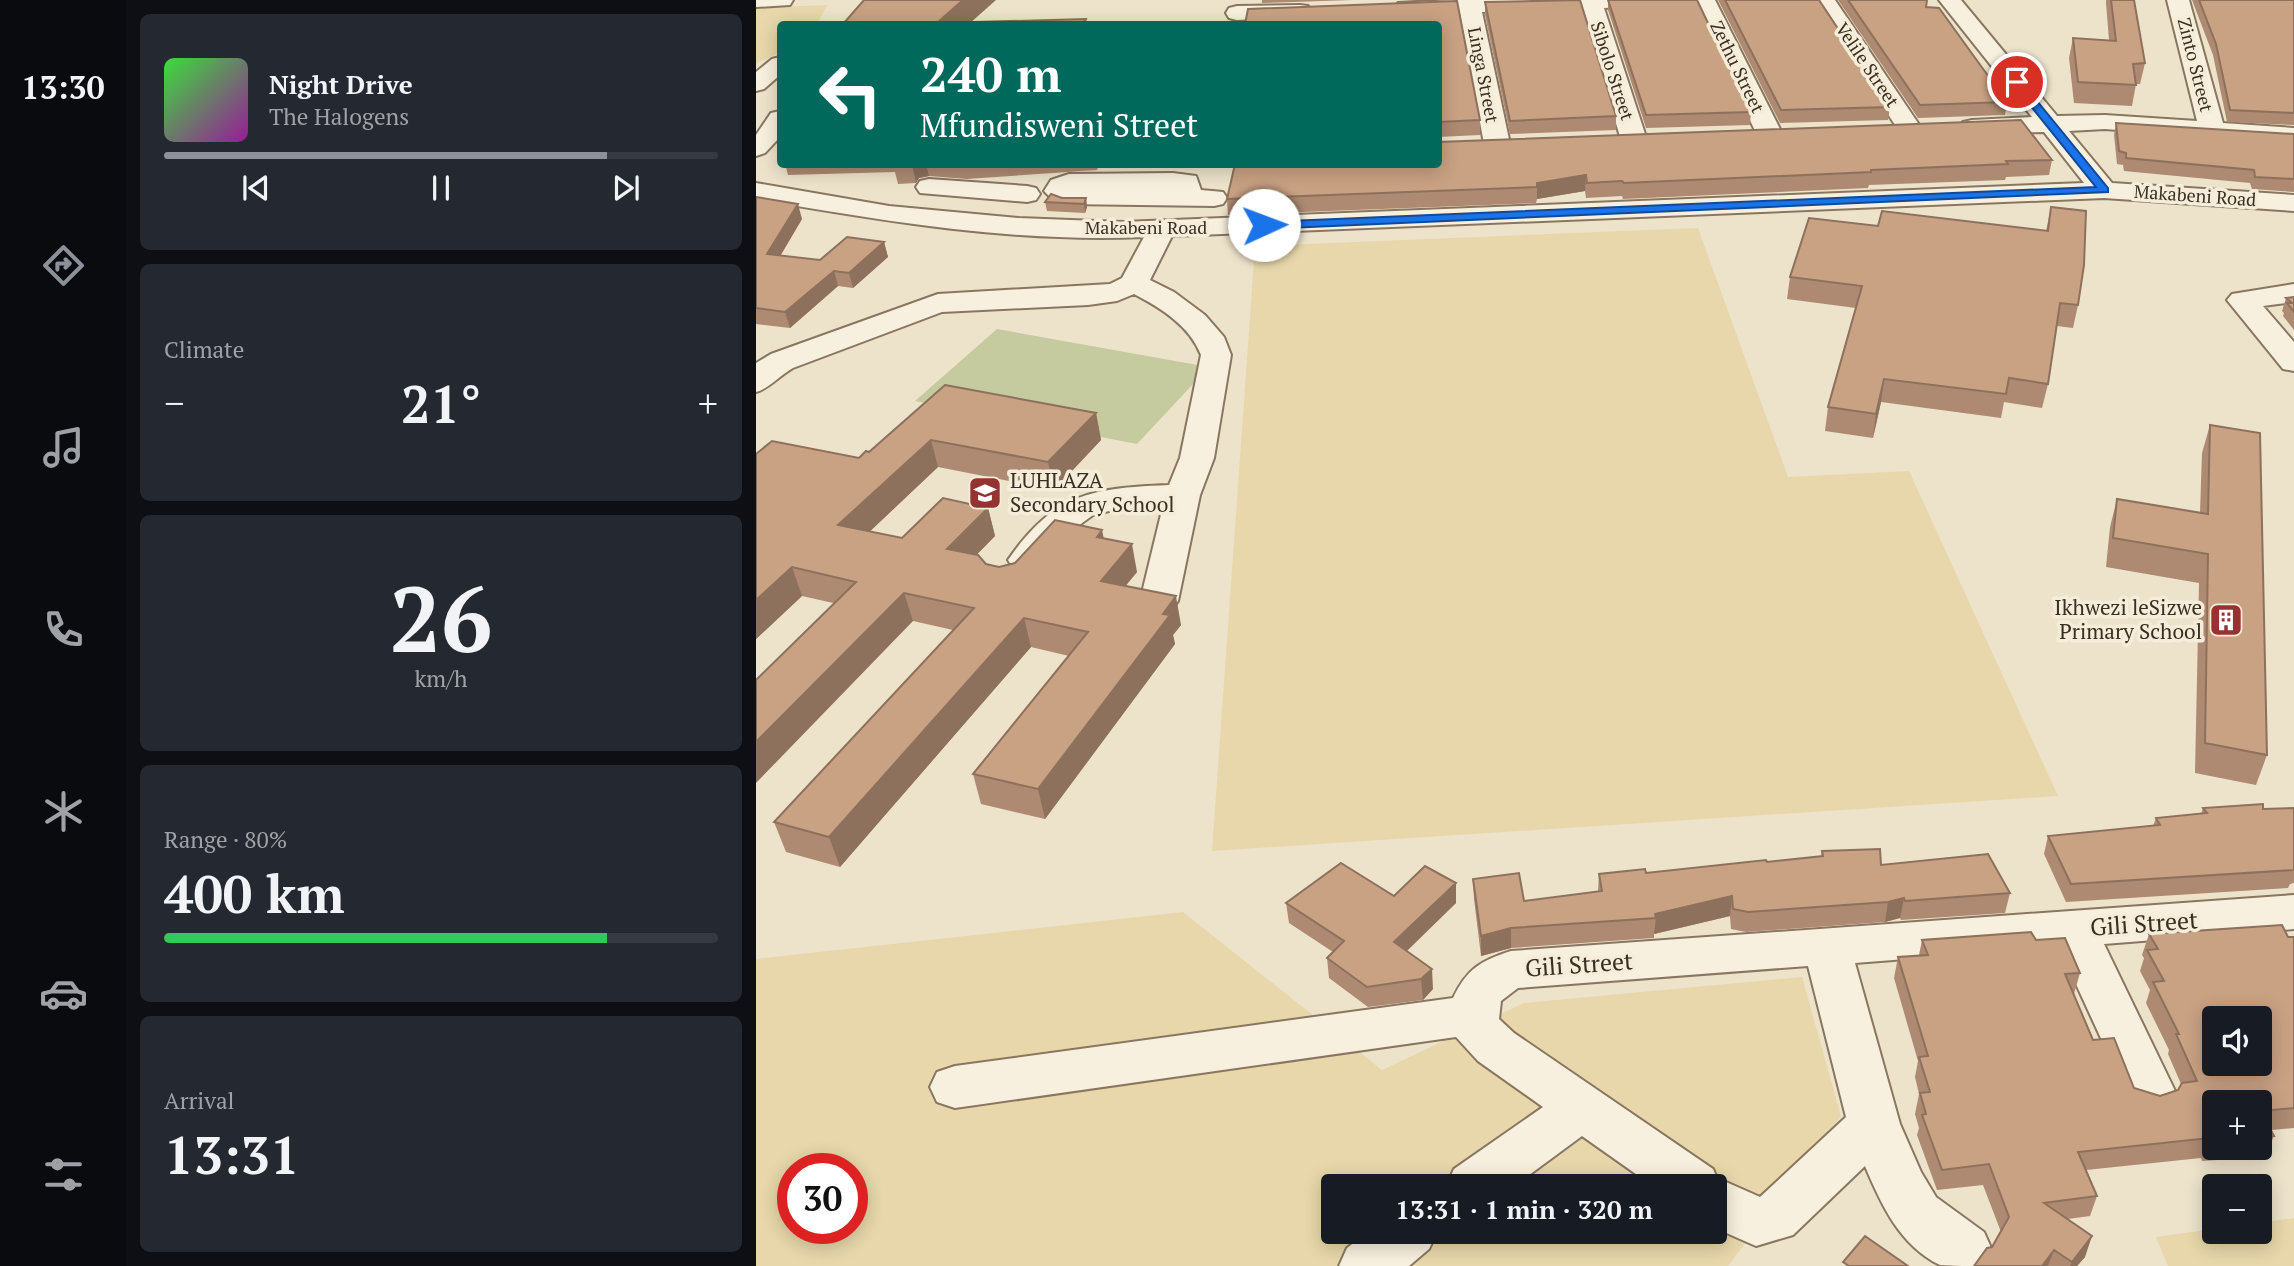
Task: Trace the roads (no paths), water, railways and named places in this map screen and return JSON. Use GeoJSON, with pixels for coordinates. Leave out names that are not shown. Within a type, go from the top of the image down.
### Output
{"type":"FeatureCollection","features":[{"type":"Feature","properties":{"kind":"street"},"geometry":{"type":"LineString","coordinates":[[756,1],[782,0]]}},
{"type":"Feature","properties":{"kind":"street"},"geometry":{"type":"LineString","coordinates":[[1379,9],[1649,0]]}},
{"type":"Feature","properties":{"kind":"street","name":"Zethu Street"},"geometry":{"type":"LineString","coordinates":[[1704,0],[1770,135]]}},
{"type":"Feature","properties":{"kind":"street","name":"Velile Street"},"geometry":{"type":"LineString","coordinates":[[1824,0],[1910,129]]}},
{"type":"Feature","properties":{"kind":"street"},"geometry":{"type":"LineString","coordinates":[[1950,0],[2104,190]]}},
{"type":"Feature","properties":{"kind":"street","name":"Zinto Street"},"geometry":{"type":"LineString","coordinates":[[2178,0],[2212,130]]}},
{"type":"Feature","properties":{"kind":"street","name":"Sibolo Street"},"geometry":{"type":"LineString","coordinates":[[1591,2],[1634,140]]}},
{"type":"Feature","properties":{"kind":"street","name":"Linga Street"},"geometry":{"type":"LineString","coordinates":[[1470,6],[1485,145],[1525,144]]}},
{"type":"Feature","properties":{"kind":"street"},"geometry":{"type":"LineString","coordinates":[[1236,13],[1327,10]]}},
{"type":"Feature","properties":{"kind":"street"},"geometry":{"type":"LineString","coordinates":[[756,84],[777,66]]}},
{"type":"Feature","properties":{"kind":"street"},"geometry":{"type":"LineString","coordinates":[[756,91],[777,91]]}},
{"type":"Feature","properties":{"kind":"street"},"geometry":{"type":"LineString","coordinates":[[1882,130],[2105,122],[2294,136]]}},
{"type":"Feature","properties":{"kind":"street"},"geometry":{"type":"LineString","coordinates":[[756,148],[767,139],[777,123]]}},
{"type":"Feature","properties":{"kind":"street"},"geometry":{"type":"LineString","coordinates":[[1743,136],[1798,134]]}},
{"type":"Feature","properties":{"kind":"street"},"geometry":{"type":"LineString","coordinates":[[1607,141],[1661,139]]}},
{"type":"Feature","properties":{"kind":"street"},"geometry":{"type":"LineString","coordinates":[[1018,226],[1036,168]]}},
{"type":"Feature","properties":{"kind":"street"},"geometry":{"type":"LineString","coordinates":[[929,187],[1027,194]]}},
{"type":"Feature","properties":{"kind":"street"},"geometry":{"type":"LineString","coordinates":[[1185,197],[1215,187],[1210,228]]}},
{"type":"Feature","properties":{"kind":"street","name":"Makabeni Road"},"geometry":{"type":"LineString","coordinates":[[757,203],[788,197],[890,214],[1018,226],[1162,229],[2104,190],[2294,203]]}},
{"type":"Feature","properties":{"kind":"street"},"geometry":{"type":"LineString","coordinates":[[756,382],[765,370],[782,361],[938,303],[1103,295],[1135,283],[1162,229]]}},
{"type":"Feature","properties":{"kind":"street"},"geometry":{"type":"LineString","coordinates":[[1135,283],[1164,299],[1194,321],[1209,337],[1216,355],[1197,458],[1183,495],[1159,601]]}},
{"type":"Feature","properties":{"kind":"street"},"geometry":{"type":"LineString","coordinates":[[2294,293],[2242,300],[2294,362]]}},
{"type":"Feature","properties":{"kind":"street"},"geometry":{"type":"LineString","coordinates":[[1006,582],[1057,524],[1080,508],[1099,501],[1183,495]]}},
{"type":"Feature","properties":{"kind":"street","name":"Gili Street"},"geometry":{"type":"LineString","coordinates":[[1474,1015],[1474,1004],[1487,982],[1511,970],[2294,912]]}},
{"type":"Feature","properties":{"kind":"street"},"geometry":{"type":"LineString","coordinates":[[2074,929],[2151,1093]]}},
{"type":"Feature","properties":{"kind":"street"},"geometry":{"type":"LineString","coordinates":[[1827,947],[1874,1124],[1900,1185],[1917,1214],[1964,1250]]}},
{"type":"Feature","properties":{"kind":"street"},"geometry":{"type":"LineString","coordinates":[[955,1087],[1474,1015],[1475,1027],[1496,1047],[1677,1174]]}},
{"type":"Feature","properties":{"kind":"street"},"geometry":{"type":"LineString","coordinates":[[1490,1174],[1583,1107]]}},
{"type":"Feature","properties":{"kind":"street"},"geometry":{"type":"LineString","coordinates":[[1727,1207],[1756,1222],[1774,1218],[1874,1124]]}},
{"type":"Feature","properties":{"kind":"street"},"geometry":{"type":"LineString","coordinates":[[1367,1266],[1395,1244]]}},
{"type":"Feature","properties":{"kind":"place","name":"LUHLAZA Secondary School"},"geometry":{"type":"Point","coordinates":[985,493]}},
{"type":"Feature","properties":{"kind":"place","name":"Ikhwezi leSizwe Primary School"},"geometry":{"type":"Point","coordinates":[2226,620]}}]}
